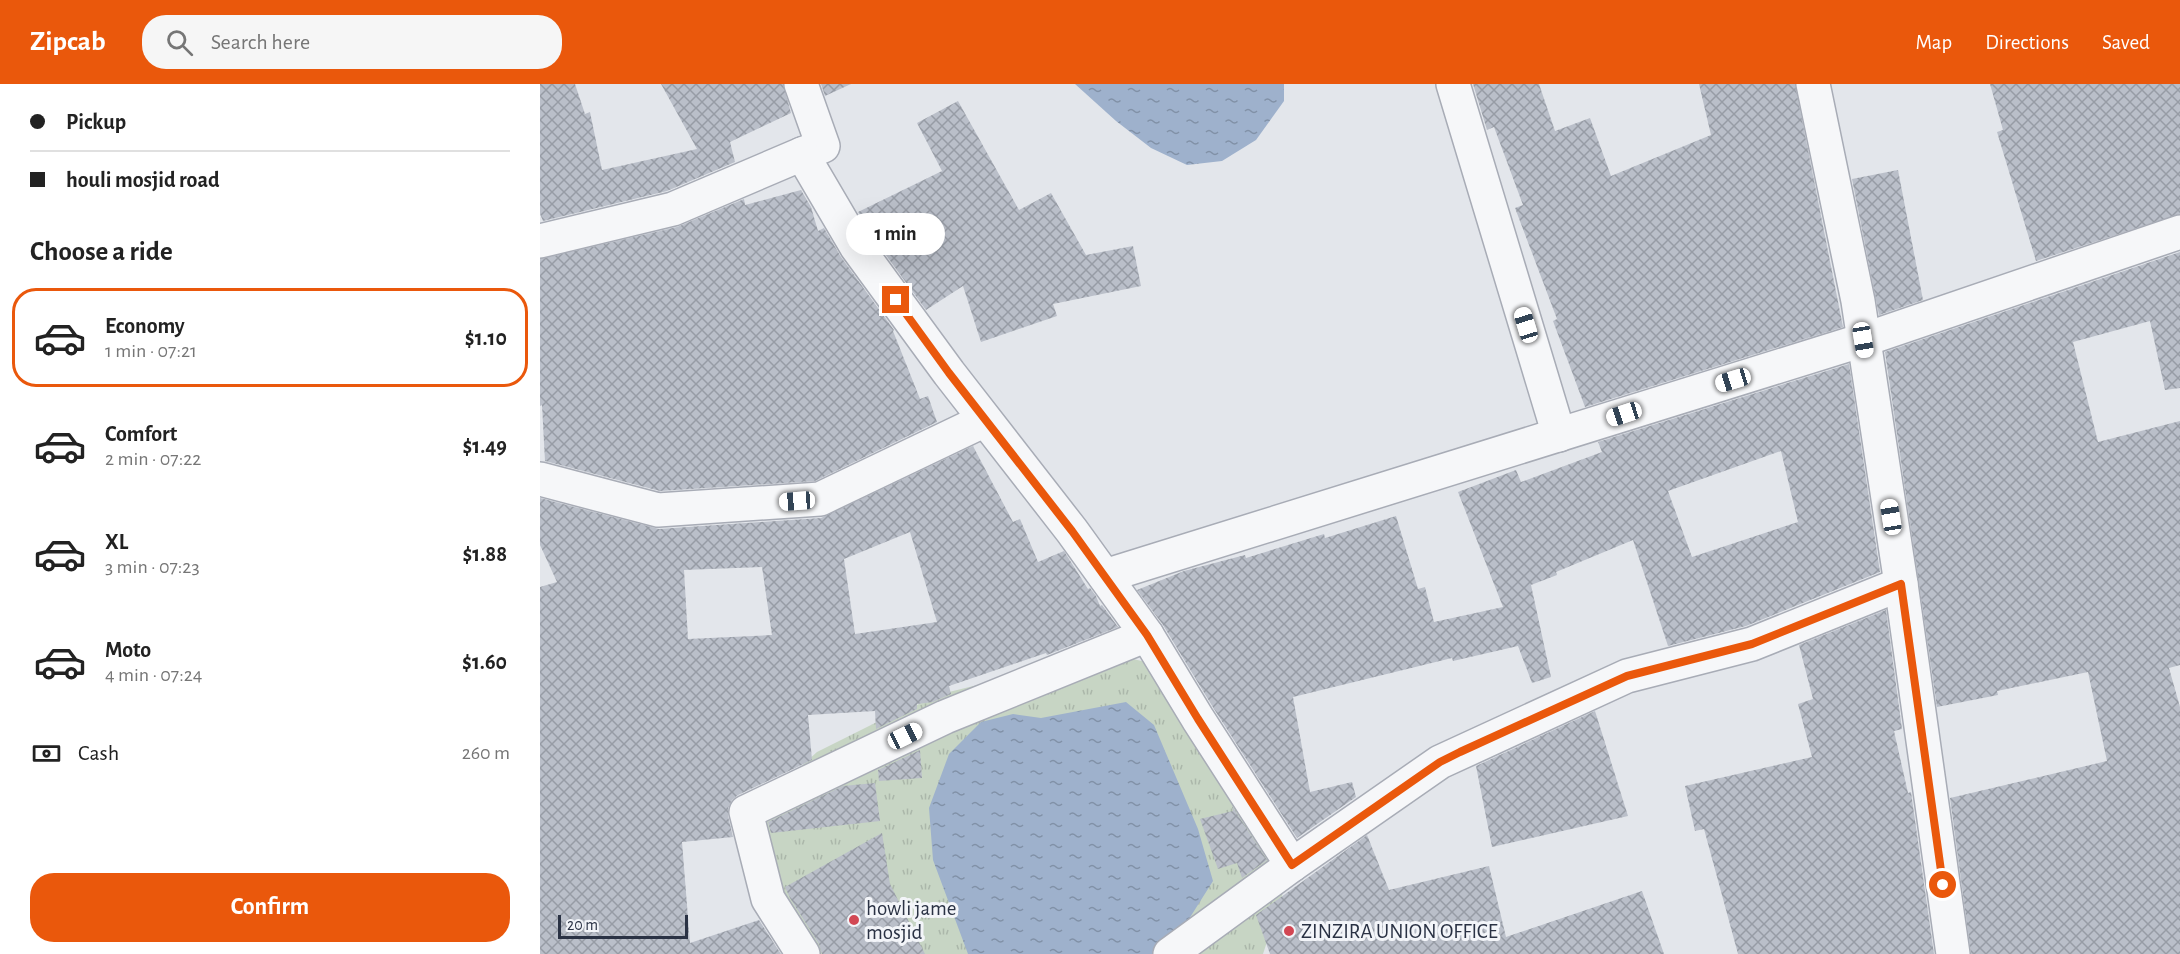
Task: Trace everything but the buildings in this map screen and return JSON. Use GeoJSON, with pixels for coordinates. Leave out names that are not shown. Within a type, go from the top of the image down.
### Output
{"type":"FeatureCollection","features":[{"type":"Feature","properties":{"kind":"street"},"geometry":{"type":"LineString","coordinates":[[540,240],[673,209],[823,146],[801,84]]}},
{"type":"Feature","properties":{"kind":"street"},"geometry":{"type":"LineString","coordinates":[[1453,84],[1559,435]]}},
{"type":"Feature","properties":{"kind":"street"},"geometry":{"type":"LineString","coordinates":[[1813,84],[1858,301],[1901,584],[1953,954]]}},
{"type":"Feature","properties":{"kind":"street"},"geometry":{"type":"LineString","coordinates":[[802,154],[856,246],[985,420],[1072,531],[1147,635],[1292,865]]}},
{"type":"Feature","properties":{"kind":"street"},"geometry":{"type":"LineString","coordinates":[[1105,576],[1863,340],[2180,232]]}},
{"type":"Feature","properties":{"kind":"street"},"geometry":{"type":"LineString","coordinates":[[540,478],[658,510],[820,499],[985,420]]}},
{"type":"Feature","properties":{"kind":"street"},"geometry":{"type":"LineString","coordinates":[[1170,954],[1292,865],[1440,762],[1627,676],[1752,644],[1901,584]]}},
{"type":"Feature","properties":{"kind":"street"},"geometry":{"type":"LineString","coordinates":[[803,954],[768,900],[746,812],[945,717],[1147,635]]}},
{"type":"Feature","properties":{"kind":"green space"},"geometry":{"type":"Polygon","coordinates":[[[1108,653],[1150,663],[1292,865],[1263,954],[797,954],[763,857],[766,798],[817,752],[887,717],[949,692],[1108,653]]]}},
{"type":"Feature","properties":{"kind":"water"},"geometry":{"type":"Polygon","coordinates":[[[1075,84],[1284,84],[1284,101],[1256,140],[1222,161],[1187,165],[1151,148],[1116,121],[1075,84]]]}},
{"type":"Feature","properties":{"kind":"water"},"geometry":{"type":"Polygon","coordinates":[[[1126,702],[1154,725],[1198,829],[1213,881],[1189,919],[1162,954],[968,954],[933,860],[929,808],[949,754],[981,722],[1013,714],[1041,718],[1126,702]]]}},
{"type":"Feature","properties":{"kind":"place","name":"howli jame mosjid"},"geometry":{"type":"Point","coordinates":[854,920]}},
{"type":"Feature","properties":{"kind":"place","name":"ZINZIRA UNION OFFICE"},"geometry":{"type":"Point","coordinates":[1289,931]}},
{"type":"Feature","properties":{"kind":"route"},"geometry":{"type":"LineString","coordinates":[[896,300],[949,373],[1072,531],[1147,635],[1292,865],[1440,762],[1460,752],[1627,676],[1752,644],[1901,584],[1943,885]]}}]}
